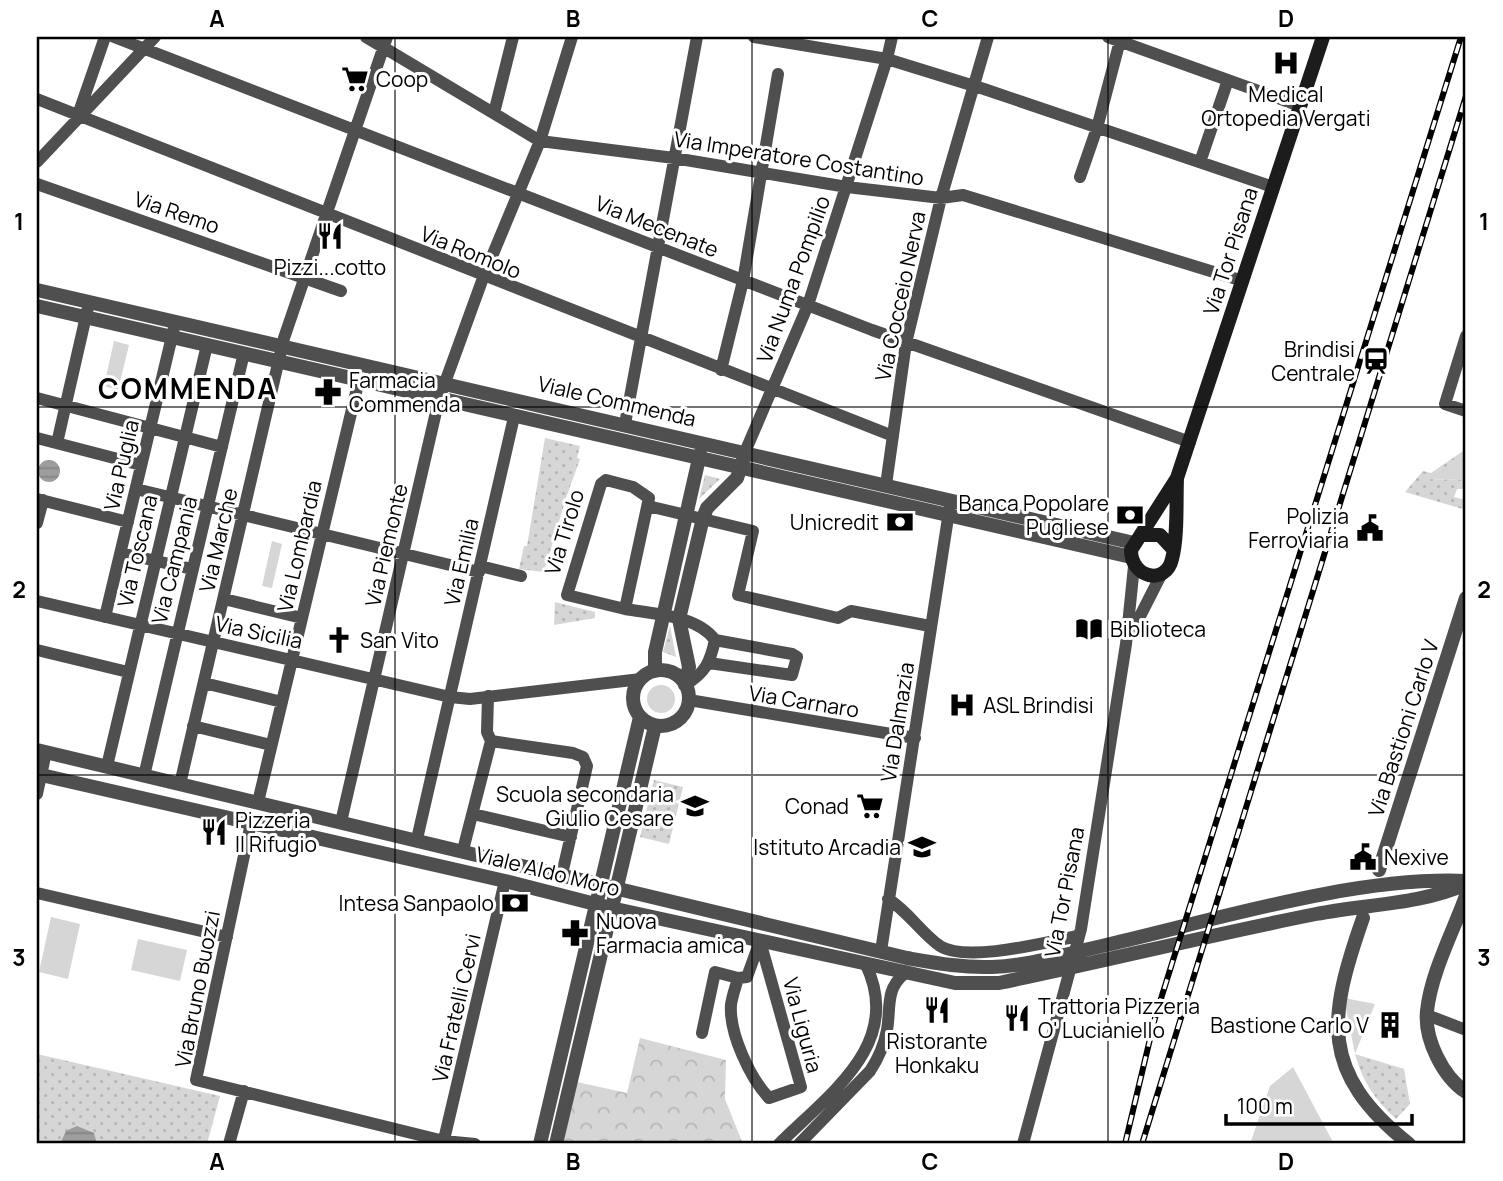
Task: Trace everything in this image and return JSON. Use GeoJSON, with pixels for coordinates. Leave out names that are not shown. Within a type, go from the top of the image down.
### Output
{"type":"FeatureCollection","features":[{"type":"Feature","properties":{"kind":"main road","name":"Via Tor Pisana"},"geometry":{"type":"LineString","coordinates":[[1136,550],[1177,478],[1323,37]]}},
{"type":"Feature","properties":{"kind":"main road","name":"Via Tor Pisana"},"geometry":{"type":"LineString","coordinates":[[1162,573],[1172,559],[1177,478]]}},
{"type":"Feature","properties":{"kind":"main road"},"geometry":{"type":"LineString","coordinates":[[1162,573],[1152,576],[1142,573],[1136,550],[1160,535],[1172,548]]}},
{"type":"Feature","properties":{"kind":"street"},"geometry":{"type":"LineString","coordinates":[[78,116],[105,37]]}},
{"type":"Feature","properties":{"kind":"street","name":"Via Mecenate"},"geometry":{"type":"LineString","coordinates":[[114,37],[906,343],[1190,442]]}},
{"type":"Feature","properties":{"kind":"street"},"geometry":{"type":"LineString","coordinates":[[37,162],[155,37]]}},
{"type":"Feature","properties":{"kind":"street","name":"Via Imperatore Costantino"},"geometry":{"type":"LineString","coordinates":[[366,37],[385,42],[540,141],[674,158],[847,187],[941,198],[963,195],[1242,281]]}},
{"type":"Feature","properties":{"kind":"street"},"geometry":{"type":"LineString","coordinates":[[494,113],[513,37]]}},
{"type":"Feature","properties":{"kind":"street","name":"Via Piemonte"},"geometry":{"type":"LineString","coordinates":[[341,822],[439,399],[483,278],[540,141],[572,37]]}},
{"type":"Feature","properties":{"kind":"street"},"geometry":{"type":"LineString","coordinates":[[625,424],[697,37]]}},
{"type":"Feature","properties":{"kind":"street"},"geometry":{"type":"LineString","coordinates":[[754,37],[780,39],[887,60],[973,85],[1273,187]]}},
{"type":"Feature","properties":{"kind":"street","name":"Via Numa Pompilio"},"geometry":{"type":"LineString","coordinates":[[745,452],[808,305],[887,60],[892,37]]}},
{"type":"Feature","properties":{"kind":"street","name":"Via Cocceio Nerva"},"geometry":{"type":"LineString","coordinates":[[886,485],[906,343],[941,198],[988,37]]}},
{"type":"Feature","properties":{"kind":"street"},"geometry":{"type":"LineString","coordinates":[[1080,177],[1097,128],[1116,38],[1300,106]]}},
{"type":"Feature","properties":{"kind":"street","name":"Via Marche"},"geometry":{"type":"LineString","coordinates":[[180,784],[282,345],[385,42]]}},
{"type":"Feature","properties":{"kind":"street"},"geometry":{"type":"LineString","coordinates":[[721,370],[743,281],[778,74]]}},
{"type":"Feature","properties":{"kind":"street"},"geometry":{"type":"LineString","coordinates":[[1200,162],[1228,80]]}},
{"type":"Feature","properties":{"kind":"street","name":"Via Romolo"},"geometry":{"type":"LineString","coordinates":[[37,99],[483,278],[892,436]]}},
{"type":"Feature","properties":{"kind":"street","name":"Via Remo"},"geometry":{"type":"LineString","coordinates":[[37,184],[341,291]]}},
{"type":"Feature","properties":{"kind":"street","name":"Viale Commenda"},"geometry":{"type":"LineString","coordinates":[[37,290],[173,329],[207,345],[699,461],[948,516],[1136,550]]}},
{"type":"Feature","properties":{"kind":"street"},"geometry":{"type":"LineString","coordinates":[[57,443],[89,303]]}},
{"type":"Feature","properties":{"kind":"street","name":"Viale Commenda"},"geometry":{"type":"LineString","coordinates":[[37,306],[86,318],[282,345],[952,500],[1136,550]]}},
{"type":"Feature","properties":{"kind":"street","name":"Via Puglia"},"geometry":{"type":"LineString","coordinates":[[105,617],[173,329]]}},
{"type":"Feature","properties":{"kind":"street"},"geometry":{"type":"LineString","coordinates":[[1466,336],[1462,366],[1445,404],[1466,411]]}},
{"type":"Feature","properties":{"kind":"street","name":"Via Toscana"},"geometry":{"type":"LineString","coordinates":[[107,766],[207,345]]}},
{"type":"Feature","properties":{"kind":"street","name":"Via Campania"},"geometry":{"type":"LineString","coordinates":[[144,776],[244,353]]}},
{"type":"Feature","properties":{"kind":"street","name":"Via Lombardia"},"geometry":{"type":"LineString","coordinates":[[258,802],[359,380]]}},
{"type":"Feature","properties":{"kind":"street"},"geometry":{"type":"LineString","coordinates":[[37,398],[222,447]]}},
{"type":"Feature","properties":{"kind":"street","name":"Via Emilia"},"geometry":{"type":"LineString","coordinates":[[416,839],[514,417]]}},
{"type":"Feature","properties":{"kind":"street"},"geometry":{"type":"LineString","coordinates":[[37,439],[141,465]]}},
{"type":"Feature","properties":{"kind":"street"},"geometry":{"type":"LineString","coordinates":[[687,692],[672,673],[654,671],[641,679],[633,694],[633,702],[640,717],[655,726],[678,721],[687,692],[689,667],[672,618],[686,515],[703,442]]}},
{"type":"Feature","properties":{"kind":"street"},"geometry":{"type":"LineString","coordinates":[[654,671],[654,652],[672,618],[706,508],[737,478],[745,452]]}},
{"type":"Feature","properties":{"kind":"street","name":"Via Tirolo"},"geometry":{"type":"LineString","coordinates":[[648,506],[649,498],[633,486],[606,480],[601,484],[567,596],[672,618],[707,630],[715,640],[797,657],[792,675],[709,663]]}},
{"type":"Feature","properties":{"kind":"street"},"geometry":{"type":"LineString","coordinates":[[136,489],[403,554],[521,576]]}},
{"type":"Feature","properties":{"kind":"street"},"geometry":{"type":"LineString","coordinates":[[37,523],[40,499],[128,522]]}},
{"type":"Feature","properties":{"kind":"street","name":"Via Dalmazia"},"geometry":{"type":"LineString","coordinates":[[881,951],[930,626],[952,500]]}},
{"type":"Feature","properties":{"kind":"street"},"geometry":{"type":"LineString","coordinates":[[625,609],[648,506],[753,531],[738,595],[838,618],[851,611],[930,626]]}},
{"type":"Feature","properties":{"kind":"street","name":"Via Tor Pisana"},"geometry":{"type":"LineString","coordinates":[[1023,1144],[1078,936],[1126,644],[1136,550]]}},
{"type":"Feature","properties":{"kind":"street"},"geometry":{"type":"LineString","coordinates":[[121,553],[192,569]]}},
{"type":"Feature","properties":{"kind":"street","name":"Via Tor Pisana"},"geometry":{"type":"LineString","coordinates":[[1126,644],[1162,573]]}},
{"type":"Feature","properties":{"kind":"street","name":"Via Bastioni Carlo V"},"geometry":{"type":"LineString","coordinates":[[1379,870],[1466,598]]}},
{"type":"Feature","properties":{"kind":"street"},"geometry":{"type":"LineString","coordinates":[[224,599],[302,618]]}},
{"type":"Feature","properties":{"kind":"street","name":"Via Sicilia"},"geometry":{"type":"LineString","coordinates":[[37,601],[450,697],[488,696],[641,679]]}},
{"type":"Feature","properties":{"kind":"street"},"geometry":{"type":"LineString","coordinates":[[687,692],[704,674],[715,640]]}},
{"type":"Feature","properties":{"kind":"street"},"geometry":{"type":"LineString","coordinates":[[37,650],[128,672]]}},
{"type":"Feature","properties":{"kind":"street"},"geometry":{"type":"LineString","coordinates":[[204,683],[282,702]]}},
{"type":"Feature","properties":{"kind":"street","name":"Via Carnaro"},"geometry":{"type":"LineString","coordinates":[[687,692],[915,738]]}},
{"type":"Feature","properties":{"kind":"street"},"geometry":{"type":"LineString","coordinates":[[463,850],[491,741],[487,732],[488,696]]}},
{"type":"Feature","properties":{"kind":"street"},"geometry":{"type":"LineString","coordinates":[[556,1144],[603,906],[601,883],[640,717]]}},
{"type":"Feature","properties":{"kind":"street"},"geometry":{"type":"LineString","coordinates":[[193,726],[271,745]]}},
{"type":"Feature","properties":{"kind":"street"},"geometry":{"type":"LineString","coordinates":[[540,1144],[603,906],[616,886],[655,726]]}},
{"type":"Feature","properties":{"kind":"street"},"geometry":{"type":"LineString","coordinates":[[491,741],[583,757],[587,766],[562,874]]}},
{"type":"Feature","properties":{"kind":"street","name":"Viale Aldo Moro"},"geometry":{"type":"LineString","coordinates":[[41,751],[616,886],[907,958],[957,967],[995,967],[1335,894],[1447,886],[999,983],[955,983],[904,974],[603,906],[39,774],[41,751]]}},
{"type":"Feature","properties":{"kind":"street"},"geometry":{"type":"LineString","coordinates":[[37,794],[39,774]]}},
{"type":"Feature","properties":{"kind":"street"},"geometry":{"type":"LineString","coordinates":[[295,833],[300,811]]}},
{"type":"Feature","properties":{"kind":"street"},"geometry":{"type":"LineString","coordinates":[[473,814],[571,837]]}},
{"type":"Feature","properties":{"kind":"street","name":"Via Bruno Buozzi"},"geometry":{"type":"LineString","coordinates":[[251,823],[196,1080],[444,1142],[475,1144]]}},
{"type":"Feature","properties":{"kind":"street","name":"Via Fratelli Cervi"},"geometry":{"type":"LineString","coordinates":[[444,1142],[505,881]]}},
{"type":"Feature","properties":{"kind":"street"},"geometry":{"type":"LineString","coordinates":[[1447,886],[1466,883]]}},
{"type":"Feature","properties":{"kind":"street"},"geometry":{"type":"LineString","coordinates":[[37,893],[227,937]]}},
{"type":"Feature","properties":{"kind":"street"},"geometry":{"type":"LineString","coordinates":[[1466,896],[1463,919],[1436,977],[1427,1015],[1440,1062],[1455,1083],[1466,1092]]}},
{"type":"Feature","properties":{"kind":"street"},"geometry":{"type":"LineString","coordinates":[[888,899],[900,906],[941,946],[959,952],[1014,947],[1078,936]]}},
{"type":"Feature","properties":{"kind":"street"},"geometry":{"type":"LineString","coordinates":[[1363,918],[1339,991],[1336,1037],[1346,1072],[1359,1093],[1382,1122],[1409,1144]]}},
{"type":"Feature","properties":{"kind":"street"},"geometry":{"type":"LineString","coordinates":[[792,948],[796,930]]}},
{"type":"Feature","properties":{"kind":"street","name":"Via Liguria"},"geometry":{"type":"LineString","coordinates":[[760,941],[801,1087],[769,1098],[758,1087],[736,1036],[731,1006],[738,978],[747,977],[760,941]]}},
{"type":"Feature","properties":{"kind":"street"},"geometry":{"type":"LineString","coordinates":[[779,1144],[866,1054],[878,996],[866,965]]}},
{"type":"Feature","properties":{"kind":"street"},"geometry":{"type":"LineString","coordinates":[[702,1033],[715,972],[738,978]]}},
{"type":"Feature","properties":{"kind":"street"},"geometry":{"type":"LineString","coordinates":[[799,1144],[870,1072],[879,1057],[887,1030],[891,988],[904,974]]}},
{"type":"Feature","properties":{"kind":"street"},"geometry":{"type":"LineString","coordinates":[[1427,1015],[1466,1030]]}},
{"type":"Feature","properties":{"kind":"street"},"geometry":{"type":"LineString","coordinates":[[229,1144],[244,1091]]}},
{"type":"Feature","properties":{"kind":"green space"},"geometry":{"type":"Polygon","coordinates":[[[114,341],[129,345],[118,390],[104,386],[114,341]]]}},
{"type":"Feature","properties":{"kind":"green space"},"geometry":{"type":"Polygon","coordinates":[[[545,438],[580,446],[577,458],[580,459],[544,572],[519,569],[524,546],[527,546],[545,438]]]}},
{"type":"Feature","properties":{"kind":"green space"},"geometry":{"type":"Polygon","coordinates":[[[1466,449],[1466,489],[1457,489],[1454,497],[1466,500],[1466,510],[1405,492],[1423,471],[1431,473],[1466,449]],[[1463,457],[1427,479],[1463,480],[1463,457]]]}},
{"type":"Feature","properties":{"kind":"green space"},"geometry":{"type":"Polygon","coordinates":[[[1463,457],[1463,480],[1427,479],[1428,476],[1463,457]]]}},
{"type":"Feature","properties":{"kind":"green space"},"geometry":{"type":"Polygon","coordinates":[[[705,475],[720,479],[699,499],[705,475]]]}},
{"type":"Feature","properties":{"kind":"green space"},"geometry":{"type":"Polygon","coordinates":[[[272,541],[282,544],[272,588],[262,586],[272,541]]]}},
{"type":"Feature","properties":{"kind":"green space"},"geometry":{"type":"Polygon","coordinates":[[[555,602],[595,612],[595,618],[554,625],[555,602]]]}},
{"type":"Feature","properties":{"kind":"green space"},"geometry":{"type":"Polygon","coordinates":[[[670,626],[676,657],[663,652],[670,626]]]}},
{"type":"Feature","properties":{"kind":"green space"},"geometry":{"type":"Polygon","coordinates":[[[661,685],[671,689],[675,699],[671,709],[661,713],[651,709],[647,699],[651,689],[661,685]]]}},
{"type":"Feature","properties":{"kind":"green space"},"geometry":{"type":"Polygon","coordinates":[[[654,780],[683,787],[669,844],[640,837],[654,780]]]}},
{"type":"Feature","properties":{"kind":"green space"},"geometry":{"type":"Polygon","coordinates":[[[51,917],[80,924],[68,979],[39,972],[51,917]]]}},
{"type":"Feature","properties":{"kind":"green space"},"geometry":{"type":"Polygon","coordinates":[[[138,939],[187,950],[180,981],[131,970],[138,939]]]}},
{"type":"Feature","properties":{"kind":"green space"},"geometry":{"type":"Polygon","coordinates":[[[1344,998],[1375,1004],[1355,1054],[1344,998]]]}},
{"type":"Feature","properties":{"kind":"green space"},"geometry":{"type":"Polygon","coordinates":[[[640,1038],[726,1060],[725,1099],[743,1144],[563,1144],[577,1082],[627,1093],[640,1038]]]}},
{"type":"Feature","properties":{"kind":"green space"},"geometry":{"type":"Polygon","coordinates":[[[37,1054],[220,1096],[207,1144],[37,1144],[37,1054]]]}},
{"type":"Feature","properties":{"kind":"green space"},"geometry":{"type":"Polygon","coordinates":[[[1355,1054],[1404,1069],[1410,1104],[1396,1119],[1371,1090],[1355,1054]]]}},
{"type":"Feature","properties":{"kind":"green space"},"geometry":{"type":"Polygon","coordinates":[[[1293,1067],[1334,1144],[1250,1144],[1270,1086],[1293,1067]]]}},
{"type":"Feature","properties":{"kind":"shaded area"},"geometry":{"type":"Polygon","coordinates":[[[49,460],[59,467],[60,471],[53,481],[49,482],[39,475],[38,471],[45,461],[49,460]]]}},
{"type":"Feature","properties":{"kind":"shaded area"},"geometry":{"type":"Polygon","coordinates":[[[77,1126],[94,1133],[97,1144],[60,1144],[66,1131],[77,1126]]]}},
{"type":"Feature","properties":{"kind":"railway"},"geometry":{"type":"LineString","coordinates":[[1125,1144],[1155,1018],[1461,37]]}},
{"type":"Feature","properties":{"kind":"railway"},"geometry":{"type":"LineString","coordinates":[[1142,1144],[1466,96]]}},
{"type":"Feature","properties":{"kind":"place","name":"Medical Ortopedia Vergati"},"geometry":{"type":"Point","coordinates":[1286,63]}},
{"type":"Feature","properties":{"kind":"place","name":"Coop"},"geometry":{"type":"Point","coordinates":[355,79]}},
{"type":"Feature","properties":{"kind":"place","name":"Pizzi...cotto"},"geometry":{"type":"Point","coordinates":[330,236]}},
{"type":"Feature","properties":{"kind":"place","name":"Brindisi Centrale"},"geometry":{"type":"Point","coordinates":[1376,361]}},
{"type":"Feature","properties":{"kind":"place","name":"Farmacia Commenda"},"geometry":{"type":"Point","coordinates":[328,392]}},
{"type":"Feature","properties":{"kind":"place","name":"Banca Popolare Pugliese"},"geometry":{"type":"Point","coordinates":[1130,515]}},
{"type":"Feature","properties":{"kind":"place","name":"Unicredit"},"geometry":{"type":"Point","coordinates":[900,522]}},
{"type":"Feature","properties":{"kind":"place","name":"Polizia Ferroviaria"},"geometry":{"type":"Point","coordinates":[1370,528]}},
{"type":"Feature","properties":{"kind":"place","name":"Biblioteca"},"geometry":{"type":"Point","coordinates":[1089,629]}},
{"type":"Feature","properties":{"kind":"place","name":"San Vito"},"geometry":{"type":"Point","coordinates":[339,640]}},
{"type":"Feature","properties":{"kind":"place","name":"ASL Brindisi"},"geometry":{"type":"Point","coordinates":[962,705]}},
{"type":"Feature","properties":{"kind":"place","name":"Scuola secondaria Giulio Cesare"},"geometry":{"type":"Point","coordinates":[695,806]}},
{"type":"Feature","properties":{"kind":"place","name":"Conad"},"geometry":{"type":"Point","coordinates":[870,806]}},
{"type":"Feature","properties":{"kind":"place","name":"Pizzeria Il Rifugio"},"geometry":{"type":"Point","coordinates":[214,832]}},
{"type":"Feature","properties":{"kind":"place","name":"Istituto Arcadia"},"geometry":{"type":"Point","coordinates":[922,847]}},
{"type":"Feature","properties":{"kind":"place","name":"Nexive"},"geometry":{"type":"Point","coordinates":[1363,857]}},
{"type":"Feature","properties":{"kind":"place","name":"Intesa Sanpaolo"},"geometry":{"type":"Point","coordinates":[515,903]}},
{"type":"Feature","properties":{"kind":"place","name":"Nuova Farmacia amica"},"geometry":{"type":"Point","coordinates":[575,933]}},
{"type":"Feature","properties":{"kind":"place","name":"Ristorante Honkaku"},"geometry":{"type":"Point","coordinates":[937,1010]}},
{"type":"Feature","properties":{"kind":"place","name":"Trattoria Pizzeria O' Lucianiello"},"geometry":{"type":"Point","coordinates":[1017,1018]}},
{"type":"Feature","properties":{"kind":"place","name":"Bastione Carlo V"},"geometry":{"type":"Point","coordinates":[1390,1025]}},
{"type":"Feature","properties":{"kind":"district","name":"COMMENDA"},"geometry":{"type":"Point","coordinates":[188,388]}}]}
